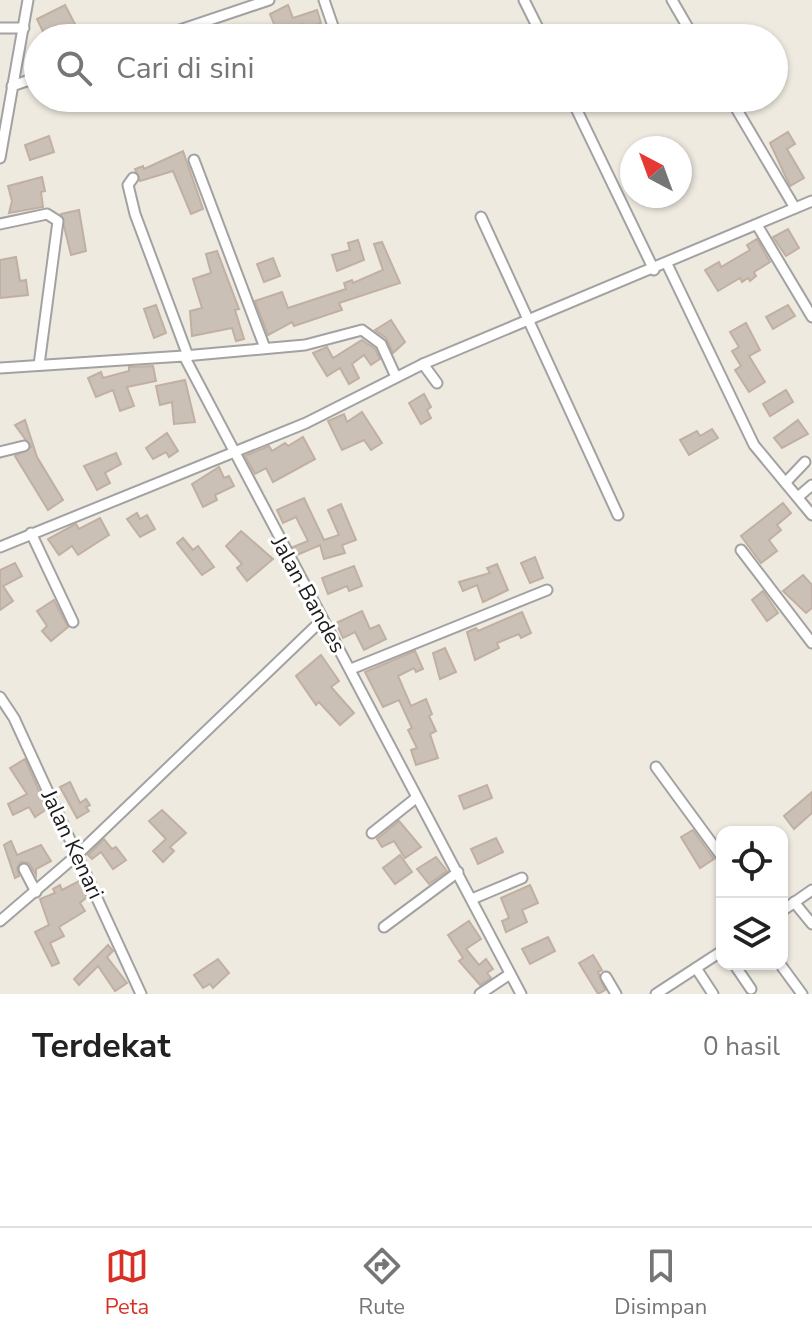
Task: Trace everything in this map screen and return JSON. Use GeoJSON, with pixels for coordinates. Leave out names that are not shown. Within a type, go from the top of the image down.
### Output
{"type":"FeatureCollection","features":[{"type":"Feature","properties":{"kind":"street"},"geometry":{"type":"LineString","coordinates":[[25,24],[28,0]]}},
{"type":"Feature","properties":{"kind":"street"},"geometry":{"type":"LineString","coordinates":[[198,24],[269,0]]}},
{"type":"Feature","properties":{"kind":"street"},"geometry":{"type":"LineString","coordinates":[[324,0],[332,24]]}},
{"type":"Feature","properties":{"kind":"street"},"geometry":{"type":"LineString","coordinates":[[524,0],[536,24]]}},
{"type":"Feature","properties":{"kind":"street"},"geometry":{"type":"LineString","coordinates":[[672,0],[686,24]]}},
{"type":"Feature","properties":{"kind":"street"},"geometry":{"type":"LineString","coordinates":[[0,28],[24,28],[0,158]]}},
{"type":"Feature","properties":{"kind":"street"},"geometry":{"type":"LineString","coordinates":[[12,86],[24,82]]}},
{"type":"Feature","properties":{"kind":"street"},"geometry":{"type":"LineString","coordinates":[[578,112],[654,270]]}},
{"type":"Feature","properties":{"kind":"street"},"geometry":{"type":"LineString","coordinates":[[738,112],[795,208]]}},
{"type":"Feature","properties":{"kind":"street"},"geometry":{"type":"LineString","coordinates":[[194,160],[265,348]]}},
{"type":"Feature","properties":{"kind":"street","name":"Jalan Bandes"},"geometry":{"type":"LineString","coordinates":[[133,178],[128,185],[135,214],[186,356],[232,451],[351,669],[521,994]]}},
{"type":"Feature","properties":{"kind":"street"},"geometry":{"type":"LineString","coordinates":[[0,547],[306,423],[423,364],[654,270],[812,201]]}},
{"type":"Feature","properties":{"kind":"street"},"geometry":{"type":"LineString","coordinates":[[0,224],[47,214],[58,221],[39,365]]}},
{"type":"Feature","properties":{"kind":"street"},"geometry":{"type":"LineString","coordinates":[[481,217],[618,515]]}},
{"type":"Feature","properties":{"kind":"street"},"geometry":{"type":"LineString","coordinates":[[757,225],[812,317]]}},
{"type":"Feature","properties":{"kind":"street"},"geometry":{"type":"LineString","coordinates":[[667,264],[751,439],[812,515]]}},
{"type":"Feature","properties":{"kind":"street"},"geometry":{"type":"LineString","coordinates":[[0,368],[305,345],[365,331],[381,344],[396,377]]}},
{"type":"Feature","properties":{"kind":"street"},"geometry":{"type":"LineString","coordinates":[[423,364],[437,383]]}},
{"type":"Feature","properties":{"kind":"street"},"geometry":{"type":"LineString","coordinates":[[0,452],[24,446]]}},
{"type":"Feature","properties":{"kind":"street"},"geometry":{"type":"LineString","coordinates":[[786,482],[805,462]]}},
{"type":"Feature","properties":{"kind":"street"},"geometry":{"type":"LineString","coordinates":[[798,497],[812,485]]}},
{"type":"Feature","properties":{"kind":"street"},"geometry":{"type":"LineString","coordinates":[[31,533],[73,622]]}},
{"type":"Feature","properties":{"kind":"street"},"geometry":{"type":"LineString","coordinates":[[741,550],[812,643]]}},
{"type":"Feature","properties":{"kind":"street"},"geometry":{"type":"LineString","coordinates":[[351,669],[547,590]]}},
{"type":"Feature","properties":{"kind":"street"},"geometry":{"type":"LineString","coordinates":[[0,921],[77,855],[322,620]]}},
{"type":"Feature","properties":{"kind":"street","name":"Jalan Kenari"},"geometry":{"type":"LineString","coordinates":[[0,697],[14,718],[140,993]]}},
{"type":"Feature","properties":{"kind":"street"},"geometry":{"type":"LineString","coordinates":[[656,767],[716,849]]}},
{"type":"Feature","properties":{"kind":"street"},"geometry":{"type":"LineString","coordinates":[[372,833],[416,798]]}},
{"type":"Feature","properties":{"kind":"street"},"geometry":{"type":"LineString","coordinates":[[24,869],[36,892]]}},
{"type":"Feature","properties":{"kind":"street"},"geometry":{"type":"LineString","coordinates":[[384,927],[458,872]]}},
{"type":"Feature","properties":{"kind":"street"},"geometry":{"type":"LineString","coordinates":[[472,899],[522,878]]}},
{"type":"Feature","properties":{"kind":"street"},"geometry":{"type":"LineString","coordinates":[[788,906],[812,890]]}},
{"type":"Feature","properties":{"kind":"street"},"geometry":{"type":"LineString","coordinates":[[794,902],[812,924]]}},
{"type":"Feature","properties":{"kind":"street"},"geometry":{"type":"LineString","coordinates":[[656,994],[716,955]]}},
{"type":"Feature","properties":{"kind":"street"},"geometry":{"type":"LineString","coordinates":[[696,968],[713,994]]}},
{"type":"Feature","properties":{"kind":"street"},"geometry":{"type":"LineString","coordinates":[[738,970],[751,989]]}},
{"type":"Feature","properties":{"kind":"street"},"geometry":{"type":"LineString","coordinates":[[784,970],[802,994]]}},
{"type":"Feature","properties":{"kind":"street"},"geometry":{"type":"LineString","coordinates":[[480,994],[510,974]]}},
{"type":"Feature","properties":{"kind":"street"},"geometry":{"type":"LineString","coordinates":[[606,977],[616,994]]}},
{"type":"Feature","properties":{"kind":"building"},"geometry":{"type":"Polygon","coordinates":[[[65,5],[75,24],[39,24],[37,19],[65,5]]]}},
{"type":"Feature","properties":{"kind":"building"},"geometry":{"type":"Polygon","coordinates":[[[288,5],[293,18],[317,10],[321,23],[274,24],[270,14],[288,5]]]}},
{"type":"Feature","properties":{"kind":"building"},"geometry":{"type":"Polygon","coordinates":[[[788,132],[795,144],[787,149],[804,178],[790,186],[770,143],[788,132]]]}},
{"type":"Feature","properties":{"kind":"building"},"geometry":{"type":"Polygon","coordinates":[[[49,136],[54,152],[30,160],[25,145],[49,136]]]}},
{"type":"Feature","properties":{"kind":"building"},"geometry":{"type":"Polygon","coordinates":[[[183,151],[203,209],[191,214],[173,171],[140,181],[135,169],[143,166],[144,169],[183,151]]]}},
{"type":"Feature","properties":{"kind":"building"},"geometry":{"type":"Polygon","coordinates":[[[42,177],[45,191],[41,192],[43,207],[9,213],[12,201],[8,186],[42,177]]]}},
{"type":"Feature","properties":{"kind":"building"},"geometry":{"type":"Polygon","coordinates":[[[79,210],[86,251],[71,255],[61,214],[79,210]]]}},
{"type":"Feature","properties":{"kind":"building"},"geometry":{"type":"Polygon","coordinates":[[[788,229],[799,248],[786,256],[773,237],[788,229]]]}},
{"type":"Feature","properties":{"kind":"building"},"geometry":{"type":"Polygon","coordinates":[[[757,239],[770,262],[754,272],[756,276],[750,281],[748,278],[742,282],[740,278],[718,291],[705,270],[719,262],[721,267],[750,250],[747,245],[757,239]]]}},
{"type":"Feature","properties":{"kind":"building"},"geometry":{"type":"Polygon","coordinates":[[[358,240],[364,260],[337,271],[332,255],[350,250],[348,243],[358,240]]]}},
{"type":"Feature","properties":{"kind":"building"},"geometry":{"type":"Polygon","coordinates":[[[382,242],[400,283],[339,303],[342,310],[294,326],[292,322],[268,335],[255,301],[282,292],[288,308],[346,289],[344,283],[352,280],[353,283],[383,270],[374,244],[382,242]]]}},
{"type":"Feature","properties":{"kind":"building"},"geometry":{"type":"Polygon","coordinates":[[[217,251],[239,309],[235,310],[244,339],[236,341],[232,328],[192,336],[190,311],[202,308],[193,279],[211,273],[206,254],[217,251]]]}},
{"type":"Feature","properties":{"kind":"building"},"geometry":{"type":"Polygon","coordinates":[[[16,257],[20,281],[26,280],[28,295],[0,298],[0,260],[16,257]]]}},
{"type":"Feature","properties":{"kind":"building"},"geometry":{"type":"Polygon","coordinates":[[[273,258],[280,276],[264,282],[257,264],[273,258]]]}},
{"type":"Feature","properties":{"kind":"building"},"geometry":{"type":"Polygon","coordinates":[[[156,305],[166,333],[154,338],[144,309],[156,305]]]}},
{"type":"Feature","properties":{"kind":"building"},"geometry":{"type":"Polygon","coordinates":[[[788,305],[795,316],[773,329],[766,317],[788,305]]]}},
{"type":"Feature","properties":{"kind":"building"},"geometry":{"type":"Polygon","coordinates":[[[391,320],[405,342],[393,353],[386,338],[375,330],[391,320]]]}},
{"type":"Feature","properties":{"kind":"building"},"geometry":{"type":"Polygon","coordinates":[[[746,323],[760,350],[749,356],[765,382],[749,392],[735,370],[741,366],[732,351],[739,347],[730,332],[746,323]]]}},
{"type":"Feature","properties":{"kind":"building"},"geometry":{"type":"Polygon","coordinates":[[[362,340],[375,349],[380,359],[371,365],[364,355],[352,364],[359,378],[349,384],[340,368],[327,376],[313,353],[327,347],[333,358],[362,340]]]}},
{"type":"Feature","properties":{"kind":"building"},"geometry":{"type":"Polygon","coordinates":[[[153,366],[156,381],[127,387],[134,406],[120,411],[113,390],[96,397],[88,378],[101,372],[103,378],[129,371],[129,367],[153,366]]]}},
{"type":"Feature","properties":{"kind":"building"},"geometry":{"type":"Polygon","coordinates":[[[185,380],[195,422],[174,424],[172,402],[160,405],[156,386],[185,380]]]}},
{"type":"Feature","properties":{"kind":"building"},"geometry":{"type":"Polygon","coordinates":[[[786,390],[793,402],[770,416],[763,404],[786,390]]]}},
{"type":"Feature","properties":{"kind":"building"},"geometry":{"type":"Polygon","coordinates":[[[424,394],[431,407],[427,410],[431,418],[421,424],[409,403],[424,394]]]}},
{"type":"Feature","properties":{"kind":"building"},"geometry":{"type":"Polygon","coordinates":[[[362,412],[382,443],[371,450],[364,440],[342,450],[328,421],[344,414],[347,422],[362,412]]]}},
{"type":"Feature","properties":{"kind":"building"},"geometry":{"type":"Polygon","coordinates":[[[25,420],[37,457],[63,500],[48,510],[15,456],[31,447],[15,425],[25,420]]]}},
{"type":"Feature","properties":{"kind":"building"},"geometry":{"type":"Polygon","coordinates":[[[798,420],[808,434],[782,448],[774,438],[798,420]]]}},
{"type":"Feature","properties":{"kind":"building"},"geometry":{"type":"Polygon","coordinates":[[[712,429],[718,438],[689,455],[680,440],[697,431],[700,436],[712,429]]]}},
{"type":"Feature","properties":{"kind":"building"},"geometry":{"type":"Polygon","coordinates":[[[167,433],[178,451],[169,457],[166,452],[153,459],[146,448],[167,433]]]}},
{"type":"Feature","properties":{"kind":"building"},"geometry":{"type":"Polygon","coordinates":[[[303,437],[315,459],[273,482],[266,468],[255,474],[245,456],[269,446],[272,451],[285,443],[288,446],[303,437]]]}},
{"type":"Feature","properties":{"kind":"building"},"geometry":{"type":"Polygon","coordinates":[[[116,453],[121,464],[105,473],[110,483],[97,490],[84,466],[116,453]]]}},
{"type":"Feature","properties":{"kind":"building"},"geometry":{"type":"Polygon","coordinates":[[[219,467],[224,478],[229,476],[234,486],[215,495],[217,500],[203,507],[192,484],[219,467]]]}},
{"type":"Feature","properties":{"kind":"building"},"geometry":{"type":"Polygon","coordinates":[[[304,498],[324,540],[339,535],[328,510],[341,504],[356,540],[342,545],[345,553],[324,559],[320,545],[297,555],[293,547],[308,541],[296,517],[283,523],[277,510],[304,498]]]}},
{"type":"Feature","properties":{"kind":"building"},"geometry":{"type":"Polygon","coordinates":[[[783,503],[791,513],[777,525],[781,530],[769,540],[777,551],[761,563],[741,536],[783,503]]]}},
{"type":"Feature","properties":{"kind":"building"},"geometry":{"type":"Polygon","coordinates":[[[137,513],[140,519],[147,515],[155,529],[140,537],[127,519],[137,513]]]}},
{"type":"Feature","properties":{"kind":"building"},"geometry":{"type":"Polygon","coordinates":[[[100,518],[109,535],[78,555],[72,546],[59,555],[48,539],[76,524],[79,529],[100,518]]]}},
{"type":"Feature","properties":{"kind":"building"},"geometry":{"type":"Polygon","coordinates":[[[241,531],[273,559],[247,581],[237,568],[242,564],[226,546],[241,531]]]}},
{"type":"Feature","properties":{"kind":"building"},"geometry":{"type":"Polygon","coordinates":[[[183,538],[193,550],[198,546],[214,567],[202,575],[177,543],[183,538]]]}},
{"type":"Feature","properties":{"kind":"building"},"geometry":{"type":"Polygon","coordinates":[[[535,557],[543,578],[530,583],[521,563],[535,557]]]}},
{"type":"Feature","properties":{"kind":"building"},"geometry":{"type":"Polygon","coordinates":[[[15,563],[22,576],[3,586],[13,601],[0,610],[0,570],[15,563]]]}},
{"type":"Feature","properties":{"kind":"building"},"geometry":{"type":"Polygon","coordinates":[[[497,564],[508,590],[483,602],[477,585],[463,591],[459,582],[490,573],[487,568],[497,564]]]}},
{"type":"Feature","properties":{"kind":"building"},"geometry":{"type":"Polygon","coordinates":[[[354,566],[362,586],[349,591],[347,586],[328,594],[322,578],[354,566]]]}},
{"type":"Feature","properties":{"kind":"building"},"geometry":{"type":"Polygon","coordinates":[[[803,575],[812,585],[812,608],[806,613],[783,591],[803,575]]]}},
{"type":"Feature","properties":{"kind":"building"},"geometry":{"type":"Polygon","coordinates":[[[763,591],[778,613],[767,621],[752,600],[763,591]]]}},
{"type":"Feature","properties":{"kind":"building"},"geometry":{"type":"Polygon","coordinates":[[[54,600],[68,627],[51,641],[42,631],[47,626],[37,611],[54,600]]]}},
{"type":"Feature","properties":{"kind":"building"},"geometry":{"type":"Polygon","coordinates":[[[362,611],[370,629],[379,625],[386,639],[364,650],[355,632],[343,638],[336,623],[362,611]]]}},
{"type":"Feature","properties":{"kind":"building"},"geometry":{"type":"Polygon","coordinates":[[[522,612],[531,633],[521,638],[519,634],[497,643],[499,648],[475,660],[467,632],[476,628],[478,631],[522,612]]]}},
{"type":"Feature","properties":{"kind":"building"},"geometry":{"type":"Polygon","coordinates":[[[445,648],[456,672],[440,679],[433,653],[445,648]]]}},
{"type":"Feature","properties":{"kind":"building"},"geometry":{"type":"Polygon","coordinates":[[[415,651],[423,669],[416,672],[414,668],[398,676],[411,706],[426,699],[436,731],[430,734],[438,758],[416,765],[411,750],[417,748],[408,730],[412,728],[399,700],[383,707],[365,672],[415,651]]]}},
{"type":"Feature","properties":{"kind":"building"},"geometry":{"type":"Polygon","coordinates":[[[321,655],[339,681],[331,687],[354,713],[340,725],[319,702],[316,705],[296,676],[321,655]]]}},
{"type":"Feature","properties":{"kind":"building"},"geometry":{"type":"Polygon","coordinates":[[[25,759],[47,809],[35,817],[29,807],[13,815],[8,804],[27,794],[10,768],[25,759]]]}},
{"type":"Feature","properties":{"kind":"building"},"geometry":{"type":"Polygon","coordinates":[[[70,782],[80,803],[86,799],[90,805],[86,807],[89,811],[77,818],[60,787],[70,782]]]}},
{"type":"Feature","properties":{"kind":"building"},"geometry":{"type":"Polygon","coordinates":[[[487,785],[492,798],[464,809],[459,796],[487,785]]]}},
{"type":"Feature","properties":{"kind":"building"},"geometry":{"type":"Polygon","coordinates":[[[812,792],[812,813],[794,829],[784,816],[812,792]]]}},
{"type":"Feature","properties":{"kind":"building"},"geometry":{"type":"Polygon","coordinates":[[[162,810],[186,833],[170,847],[174,851],[163,862],[153,851],[166,839],[149,821],[162,810]]]}},
{"type":"Feature","properties":{"kind":"building"},"geometry":{"type":"Polygon","coordinates":[[[399,821],[421,847],[405,858],[394,841],[382,847],[377,839],[399,821]]]}},
{"type":"Feature","properties":{"kind":"building"},"geometry":{"type":"Polygon","coordinates":[[[693,830],[714,859],[700,868],[681,837],[693,830]]]}},
{"type":"Feature","properties":{"kind":"building"},"geometry":{"type":"Polygon","coordinates":[[[496,838],[503,852],[478,864],[471,849],[496,838]]]}},
{"type":"Feature","properties":{"kind":"building"},"geometry":{"type":"Polygon","coordinates":[[[104,839],[112,849],[116,847],[126,860],[113,869],[101,852],[92,859],[88,855],[104,839]]]}},
{"type":"Feature","properties":{"kind":"building"},"geometry":{"type":"Polygon","coordinates":[[[11,841],[17,855],[41,845],[51,861],[36,869],[36,875],[29,863],[21,862],[17,868],[19,876],[15,878],[4,845],[11,841]]]}},
{"type":"Feature","properties":{"kind":"building"},"geometry":{"type":"Polygon","coordinates":[[[400,855],[412,872],[395,884],[383,868],[400,855]]]}},
{"type":"Feature","properties":{"kind":"building"},"geometry":{"type":"Polygon","coordinates":[[[436,857],[447,871],[429,884],[417,869],[436,857]]]}},
{"type":"Feature","properties":{"kind":"building"},"geometry":{"type":"Polygon","coordinates":[[[79,881],[87,897],[80,903],[85,911],[59,927],[64,936],[50,943],[59,963],[52,966],[35,932],[49,925],[40,899],[55,893],[53,889],[60,885],[62,890],[79,881]]]}},
{"type":"Feature","properties":{"kind":"building"},"geometry":{"type":"Polygon","coordinates":[[[530,885],[538,903],[522,910],[527,922],[506,932],[502,921],[509,918],[501,898],[530,885]]]}},
{"type":"Feature","properties":{"kind":"building"},"geometry":{"type":"Polygon","coordinates":[[[469,921],[481,939],[466,949],[479,965],[486,959],[493,969],[487,973],[491,978],[480,985],[459,961],[463,958],[448,935],[469,921]]]}},
{"type":"Feature","properties":{"kind":"building"},"geometry":{"type":"Polygon","coordinates":[[[548,937],[555,951],[530,964],[522,949],[548,937]]]}},
{"type":"Feature","properties":{"kind":"building"},"geometry":{"type":"Polygon","coordinates":[[[108,945],[113,951],[107,957],[127,983],[115,991],[98,966],[79,985],[74,979],[108,945]]]}},
{"type":"Feature","properties":{"kind":"building"},"geometry":{"type":"Polygon","coordinates":[[[593,955],[602,970],[598,972],[605,990],[598,994],[579,963],[593,955]]]}},
{"type":"Feature","properties":{"kind":"building"},"geometry":{"type":"Polygon","coordinates":[[[218,959],[229,973],[213,988],[210,984],[203,988],[194,975],[218,959]]]}}]}
